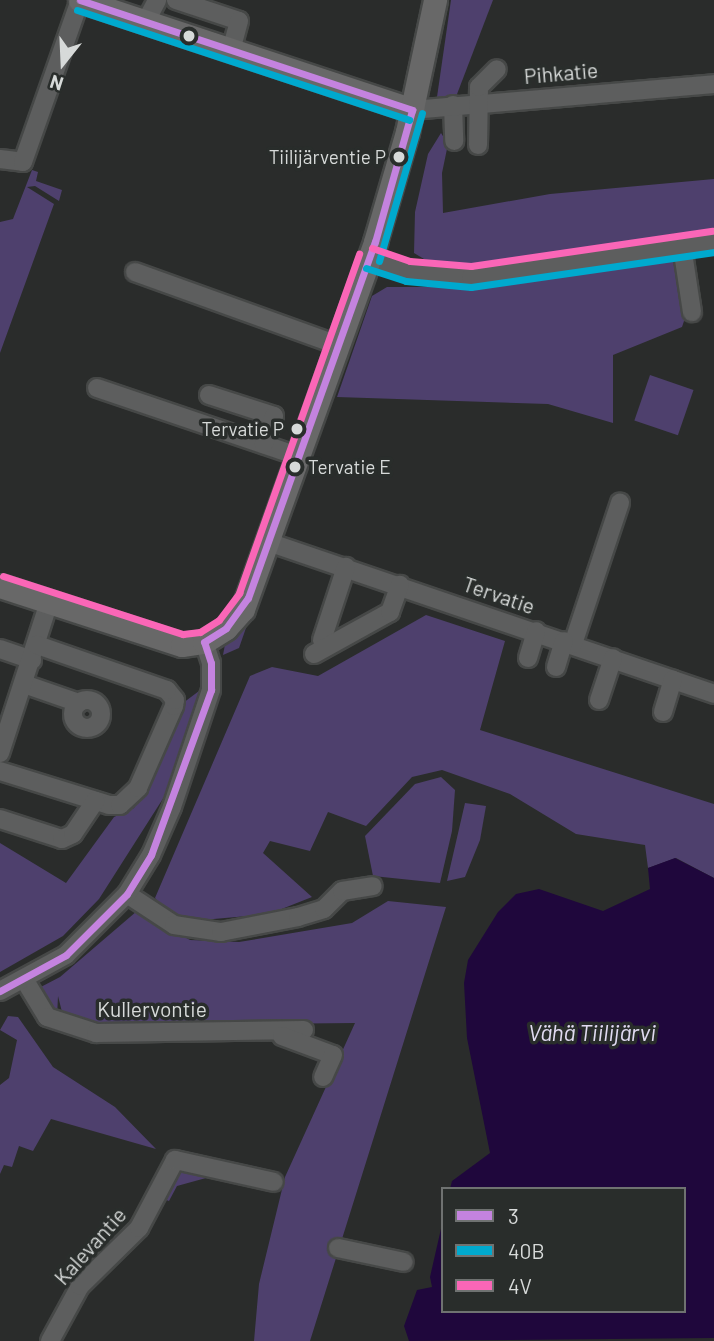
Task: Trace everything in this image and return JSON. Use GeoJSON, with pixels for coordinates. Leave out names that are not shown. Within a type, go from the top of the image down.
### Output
{"type":"FeatureCollection","features":[{"type":"Feature","properties":{"kind":"main road"},"geometry":{"type":"LineString","coordinates":[[80,0],[412,110]]}},
{"type":"Feature","properties":{"kind":"main road"},"geometry":{"type":"LineString","coordinates":[[0,586],[182,645],[204,642],[226,628],[243,609],[369,258],[412,110],[435,0]]}},
{"type":"Feature","properties":{"kind":"street"},"geometry":{"type":"LineString","coordinates":[[0,159],[19,164],[26,158],[80,0]]}},
{"type":"Feature","properties":{"kind":"street"},"geometry":{"type":"LineString","coordinates":[[145,23],[157,0]]}},
{"type":"Feature","properties":{"kind":"street"},"geometry":{"type":"LineString","coordinates":[[176,0],[239,21],[232,51]]}},
{"type":"Feature","properties":{"kind":"street"},"geometry":{"type":"LineString","coordinates":[[478,145],[479,88],[496,69]]}},
{"type":"Feature","properties":{"kind":"street","name":"Pihkatie"},"geometry":{"type":"LineString","coordinates":[[412,110],[714,84]]}},
{"type":"Feature","properties":{"kind":"street"},"geometry":{"type":"LineString","coordinates":[[453,105],[454,141]]}},
{"type":"Feature","properties":{"kind":"street"},"geometry":{"type":"LineString","coordinates":[[369,258],[408,271],[471,277],[714,241]]}},
{"type":"Feature","properties":{"kind":"street"},"geometry":{"type":"LineString","coordinates":[[682,246],[692,312]]}},
{"type":"Feature","properties":{"kind":"street"},"geometry":{"type":"LineString","coordinates":[[135,272],[338,345]]}},
{"type":"Feature","properties":{"kind":"street"},"geometry":{"type":"LineString","coordinates":[[96,388],[298,456]]}},
{"type":"Feature","properties":{"kind":"street"},"geometry":{"type":"LineString","coordinates":[[209,395],[274,416],[264,444]]}},
{"type":"Feature","properties":{"kind":"street"},"geometry":{"type":"LineString","coordinates":[[556,667],[568,643],[620,503]]}},
{"type":"Feature","properties":{"kind":"street","name":"Tervatie"},"geometry":{"type":"LineString","coordinates":[[268,542],[536,631],[714,694]]}},
{"type":"Feature","properties":{"kind":"street"},"geometry":{"type":"LineString","coordinates":[[346,567],[318,647],[390,612],[400,585]]}},
{"type":"Feature","properties":{"kind":"street"},"geometry":{"type":"LineString","coordinates":[[0,753],[49,602]]}},
{"type":"Feature","properties":{"kind":"street"},"geometry":{"type":"LineString","coordinates":[[528,658],[536,631]]}},
{"type":"Feature","properties":{"kind":"street"},"geometry":{"type":"LineString","coordinates":[[0,991],[66,955],[127,894],[173,807],[206,710],[212,674],[204,642]]}},
{"type":"Feature","properties":{"kind":"street"},"geometry":{"type":"LineString","coordinates":[[0,649],[34,653],[167,690],[175,700],[138,788],[120,805],[95,801],[0,771]]}},
{"type":"Feature","properties":{"kind":"street"},"geometry":{"type":"LineString","coordinates":[[599,701],[613,658]]}},
{"type":"Feature","properties":{"kind":"street"},"geometry":{"type":"LineString","coordinates":[[663,712],[673,679]]}},
{"type":"Feature","properties":{"kind":"street"},"geometry":{"type":"LineString","coordinates":[[24,684],[79,703]]}},
{"type":"Feature","properties":{"kind":"street"},"geometry":{"type":"LineString","coordinates":[[0,819],[62,839],[73,834],[95,801]]}},
{"type":"Feature","properties":{"kind":"street"},"geometry":{"type":"LineString","coordinates":[[127,894],[174,925],[221,932],[298,917],[324,909],[342,891],[373,886]]}},
{"type":"Feature","properties":{"kind":"street","name":"Kullervontie"},"geometry":{"type":"LineString","coordinates":[[24,979],[47,1017],[96,1033],[304,1030]]}},
{"type":"Feature","properties":{"kind":"street"},"geometry":{"type":"LineString","coordinates":[[282,1036],[335,1049],[323,1077]]}},
{"type":"Feature","properties":{"kind":"street","name":"Kalevantie"},"geometry":{"type":"LineString","coordinates":[[57,1339],[80,1286],[139,1228],[175,1160],[274,1182]]}},
{"type":"Feature","properties":{"kind":"street"},"geometry":{"type":"LineString","coordinates":[[338,1248],[404,1262]]}},
{"type":"Feature","properties":{"kind":"shaded area"},"geometry":{"type":"Polygon","coordinates":[[[451,0],[493,0],[454,102],[437,97],[451,0]]]}},
{"type":"Feature","properties":{"kind":"shaded area"},"geometry":{"type":"Polygon","coordinates":[[[441,133],[448,144],[442,173],[443,213],[550,194],[714,179],[714,230],[526,259],[456,266],[429,262],[414,253],[415,212],[428,154],[441,133]]]}},
{"type":"Feature","properties":{"kind":"shaded area"},"geometry":{"type":"Polygon","coordinates":[[[32,170],[38,172],[36,181],[62,190],[59,201],[35,186],[27,187],[54,204],[0,353],[0,222],[13,219],[32,170]]]}},
{"type":"Feature","properties":{"kind":"shaded area"},"geometry":{"type":"Polygon","coordinates":[[[670,256],[677,260],[686,315],[682,327],[613,355],[613,423],[548,404],[337,397],[372,296],[387,287],[461,287],[670,256]]]}},
{"type":"Feature","properties":{"kind":"shaded area"},"geometry":{"type":"Polygon","coordinates":[[[650,375],[693,390],[678,435],[634,420],[650,375]]]}},
{"type":"Feature","properties":{"kind":"shaded area"},"geometry":{"type":"Polygon","coordinates":[[[269,562],[239,648],[223,655],[226,639],[269,562]]]}},
{"type":"Feature","properties":{"kind":"shaded area"},"geometry":{"type":"Polygon","coordinates":[[[426,615],[505,641],[480,730],[714,804],[714,878],[676,858],[648,868],[645,845],[576,834],[510,794],[442,770],[412,777],[366,826],[328,812],[310,851],[270,841],[263,853],[312,897],[269,914],[191,921],[165,911],[155,898],[250,676],[272,667],[318,676],[426,615]]]}},
{"type":"Feature","properties":{"kind":"shaded area"},"geometry":{"type":"Polygon","coordinates":[[[203,688],[164,797],[99,899],[63,936],[0,972],[0,843],[66,883],[114,817],[134,808],[183,703],[203,688]]]}},
{"type":"Feature","properties":{"kind":"shaded area"},"geometry":{"type":"Polygon","coordinates":[[[441,777],[455,790],[452,831],[440,883],[373,876],[365,836],[415,784],[441,777]]]}},
{"type":"Feature","properties":{"kind":"shaded area"},"geometry":{"type":"Polygon","coordinates":[[[465,803],[486,806],[480,840],[465,877],[447,881],[465,803]]]}},
{"type":"Feature","properties":{"kind":"shaded area"},"geometry":{"type":"Polygon","coordinates":[[[388,901],[446,907],[310,1341],[254,1341],[259,1284],[285,1177],[355,1023],[79,1026],[64,1020],[58,996],[57,1018],[35,990],[60,977],[137,911],[190,940],[239,942],[352,923],[388,901]]]}},
{"type":"Feature","properties":{"kind":"shaded area"},"geometry":{"type":"Polygon","coordinates":[[[8,1016],[18,1017],[53,1067],[115,1107],[156,1149],[51,1119],[33,1151],[19,1146],[12,1167],[4,1165],[0,1174],[0,1085],[9,1078],[17,1040],[0,1030],[8,1016]]]}},
{"type":"Feature","properties":{"kind":"shaded area"},"geometry":{"type":"Polygon","coordinates":[[[175,1168],[207,1172],[206,1178],[177,1186],[169,1201],[158,1197],[175,1168]]]}},
{"type":"Feature","properties":{"kind":"water","name":"Vähä Tiilijärvi"},"geometry":{"type":"Polygon","coordinates":[[[675,858],[714,878],[714,1338],[409,1341],[404,1326],[417,1290],[432,1287],[430,1277],[441,1229],[441,1313],[686,1313],[686,1187],[450,1187],[452,1181],[490,1153],[467,1038],[464,983],[468,960],[498,912],[516,894],[539,889],[603,911],[650,889],[648,868],[675,858]]]}},
{"type":"Feature","properties":{"kind":"transit line","name":"3"},"geometry":{"type":"LineString","coordinates":[[80,0],[412,110]]}},
{"type":"Feature","properties":{"kind":"transit line","name":"40B"},"geometry":{"type":"LineString","coordinates":[[77,10],[409,120]]}},
{"type":"Feature","properties":{"kind":"transit line","name":"3"},"geometry":{"type":"LineString","coordinates":[[204,642],[226,628],[248,598],[375,242],[412,110]]}},
{"type":"Feature","properties":{"kind":"transit line","name":"40B"},"geometry":{"type":"LineString","coordinates":[[379,261],[422,113]]}},
{"type":"Feature","properties":{"kind":"transit line","name":"4V"},"geometry":{"type":"LineString","coordinates":[[372,248],[410,261],[471,266],[712,231]]}},
{"type":"Feature","properties":{"kind":"transit line","name":"40B"},"geometry":{"type":"LineString","coordinates":[[366,268],[406,281],[471,287],[714,252]]}},
{"type":"Feature","properties":{"kind":"transit line","name":"4V"},"geometry":{"type":"LineString","coordinates":[[3,576],[183,634],[200,632],[219,620],[239,593],[359,254]]}},
{"type":"Feature","properties":{"kind":"transit line","name":"3"},"geometry":{"type":"LineString","coordinates":[[0,991],[66,955],[127,894],[151,855],[211,690],[211,663],[204,642]]}},
{"type":"Feature","properties":{"kind":"place","name":"Tiilijärventie P"},"geometry":{"type":"Point","coordinates":[399,157]}},
{"type":"Feature","properties":{"kind":"place","name":"Tervatie P"},"geometry":{"type":"Point","coordinates":[297,429]}},
{"type":"Feature","properties":{"kind":"place","name":"Tervatie E"},"geometry":{"type":"Point","coordinates":[295,467]}}]}
